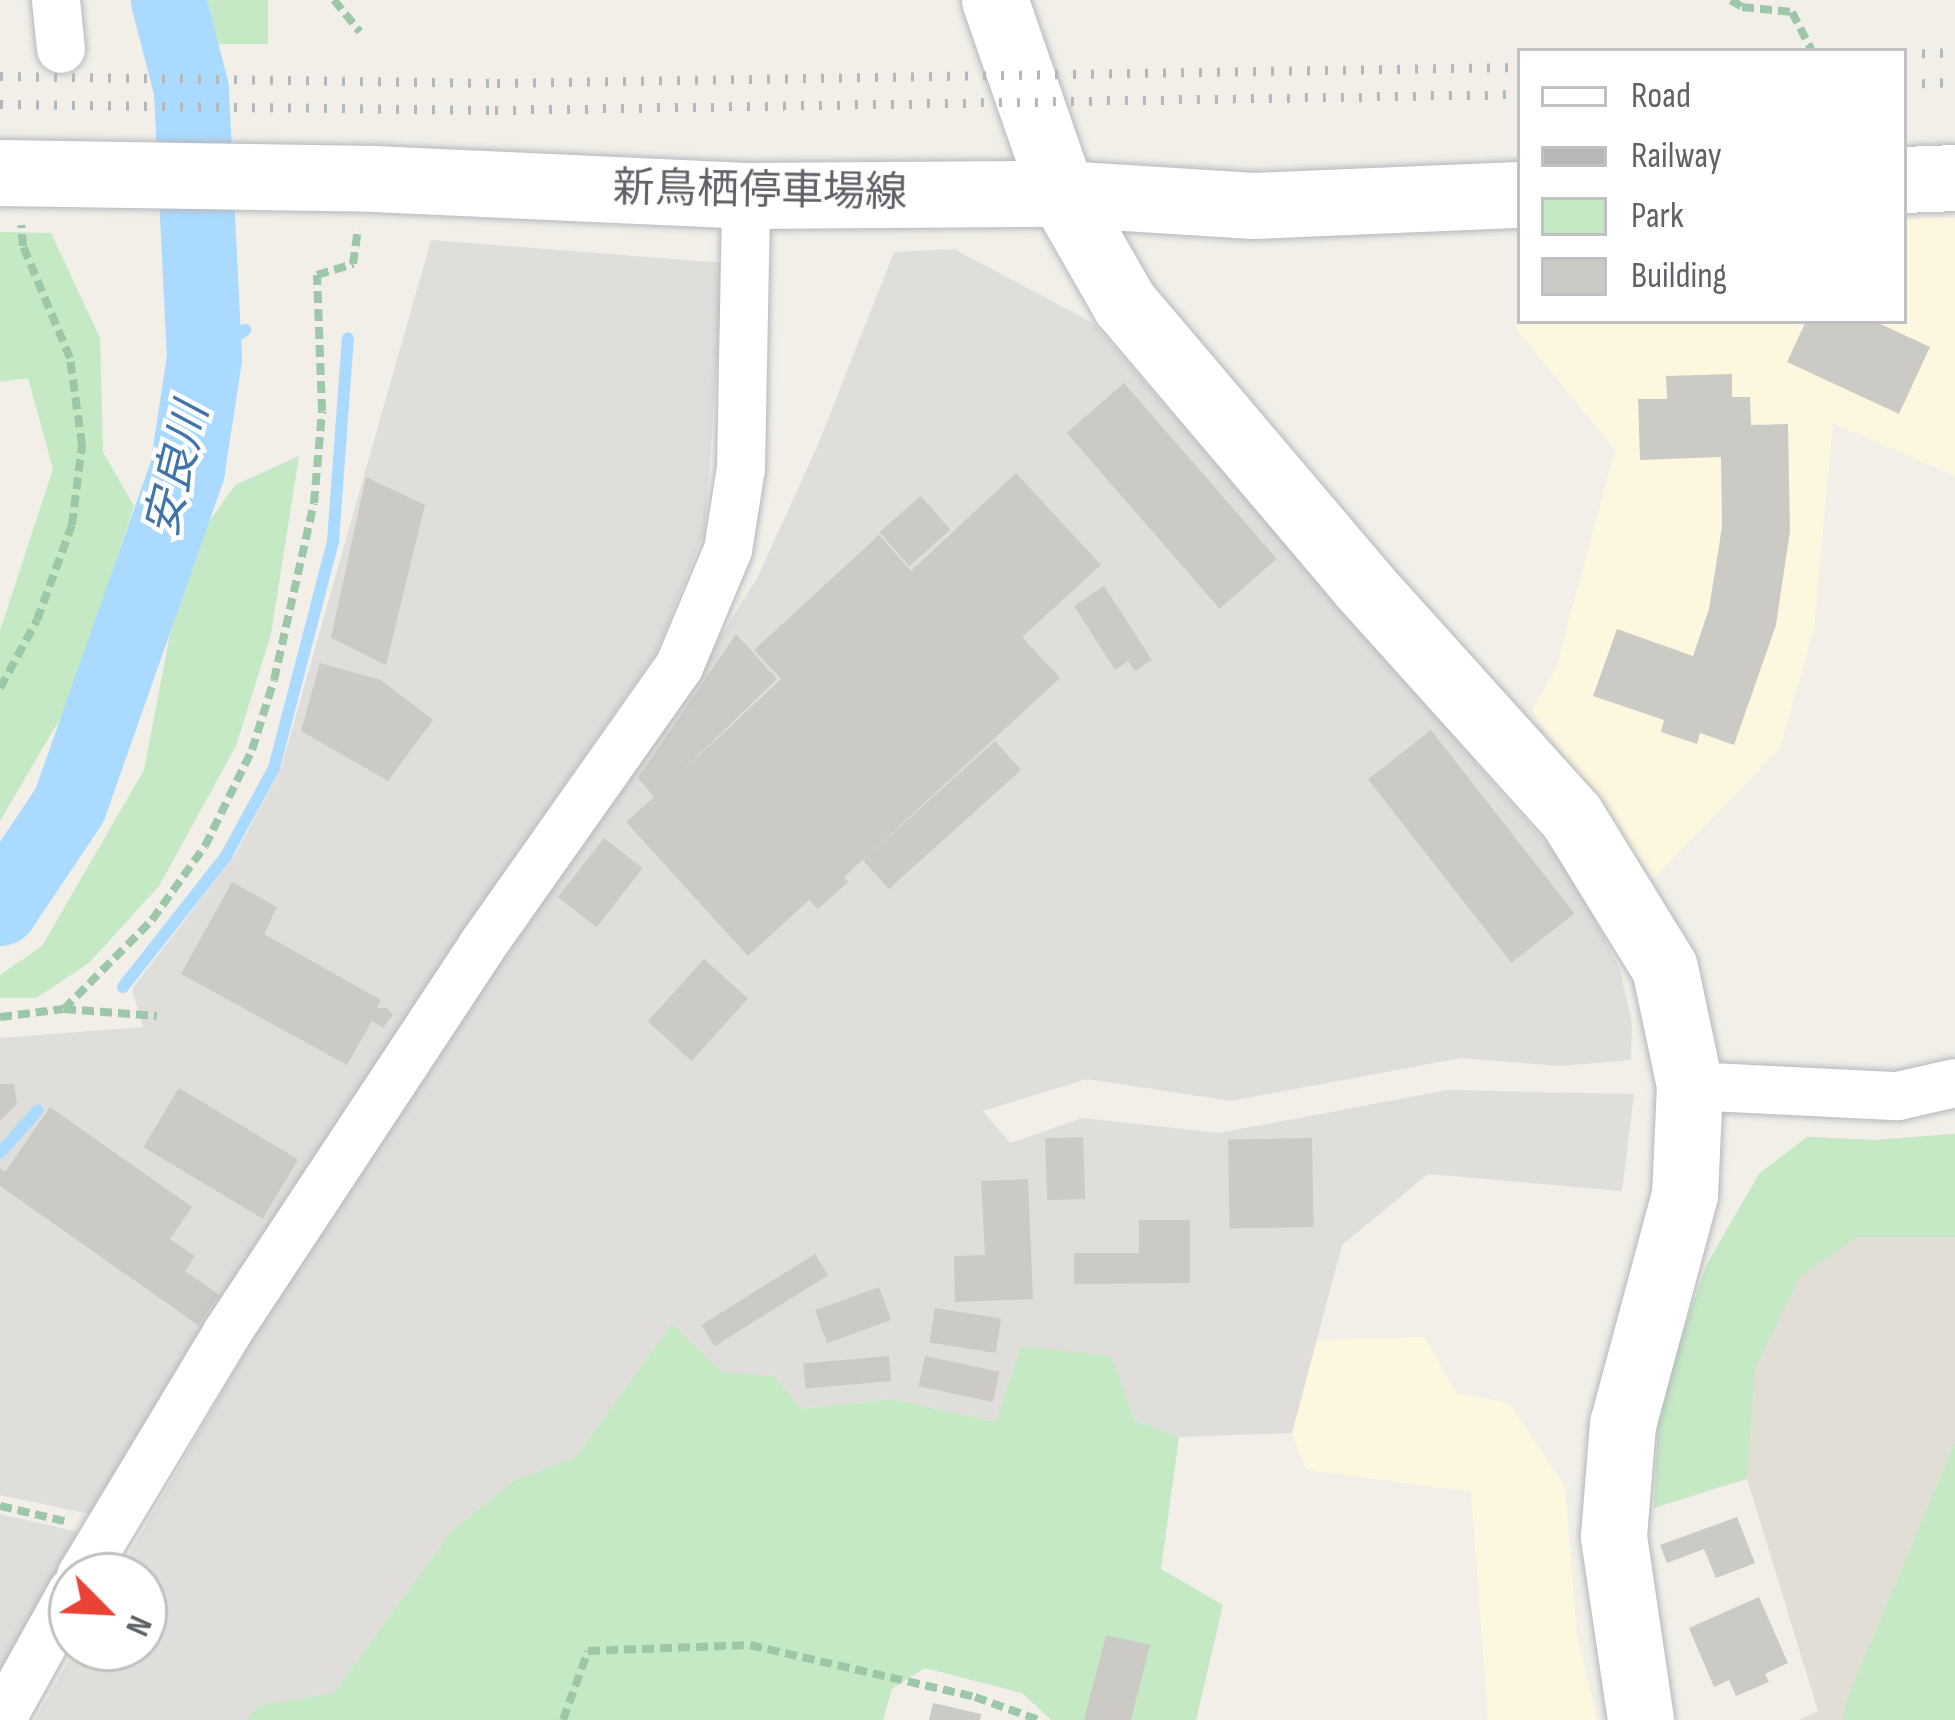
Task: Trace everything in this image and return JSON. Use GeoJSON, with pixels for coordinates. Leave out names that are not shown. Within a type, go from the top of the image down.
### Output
{"type":"FeatureCollection","features":[{"type":"Feature","properties":{"kind":"street"},"geometry":{"type":"LineString","coordinates":[[56,0],[61,49]]}},
{"type":"Feature","properties":{"kind":"street"},"geometry":{"type":"LineString","coordinates":[[995,0],[1062,194],[1125,304],[1363,585],[1572,817],[1665,968],[1690,1086],[1684,1195],[1623,1424],[1614,1537],[1642,1720]]}},
{"type":"Feature","properties":{"kind":"street"},"geometry":{"type":"LineString","coordinates":[[1907,180],[1955,178]]}},
{"type":"Feature","properties":{"kind":"street","name":"新鳥栖停車場線"},"geometry":{"type":"LineString","coordinates":[[8,186],[367,194],[1062,194],[1254,206],[1517,195]]}},
{"type":"Feature","properties":{"kind":"street"},"geometry":{"type":"LineString","coordinates":[[95,1552],[227,1334],[482,946],[679,667],[728,550],[741,468],[746,196]]}},
{"type":"Feature","properties":{"kind":"street"},"geometry":{"type":"LineString","coordinates":[[1690,1086],[1898,1096],[1955,1083]]}},
{"type":"Feature","properties":{"kind":"street"},"geometry":{"type":"LineString","coordinates":[[1,1720],[48,1635]]}},
{"type":"Feature","properties":{"kind":"path"},"geometry":{"type":"LineString","coordinates":[[334,0],[360,32]]}},
{"type":"Feature","properties":{"kind":"path"},"geometry":{"type":"LineString","coordinates":[[1731,0],[1742,8],[1792,13],[1810,48]]}},
{"type":"Feature","properties":{"kind":"path"},"geometry":{"type":"LineString","coordinates":[[0,688],[37,620],[71,525],[82,445],[70,358],[23,246],[8,186]]}},
{"type":"Feature","properties":{"kind":"path"},"geometry":{"type":"LineString","coordinates":[[64,1010],[152,920],[205,846],[252,750],[274,680],[314,503],[322,411],[317,275],[353,264],[367,194]]}},
{"type":"Feature","properties":{"kind":"path"},"geometry":{"type":"LineString","coordinates":[[0,1017],[64,1010],[157,1016]]}},
{"type":"Feature","properties":{"kind":"path"},"geometry":{"type":"LineString","coordinates":[[0,1506],[107,1531]]}},
{"type":"Feature","properties":{"kind":"path"},"geometry":{"type":"LineString","coordinates":[[563,1720],[588,1651],[750,1645],[975,1697],[1039,1720]]}},
{"type":"Feature","properties":{"kind":"shaded area"},"geometry":{"type":"Polygon","coordinates":[[[1955,217],[1955,476],[1833,423],[1814,630],[1780,748],[1653,879],[1532,711],[1556,668],[1615,450],[1516,329],[1518,324],[1907,324],[1907,219],[1955,217]]]}},
{"type":"Feature","properties":{"kind":"shaded area"},"geometry":{"type":"Polygon","coordinates":[[[431,240],[724,263],[705,530],[656,653],[462,933],[89,1514],[0,1495],[0,1038],[143,1027],[132,989],[236,853],[281,768],[431,240]]]}},
{"type":"Feature","properties":{"kind":"shaded area"},"geometry":{"type":"Polygon","coordinates":[[[954,249],[1093,323],[1570,871],[1620,969],[1632,1023],[1631,1060],[1560,1066],[1461,1058],[1231,1101],[1087,1079],[983,1111],[1010,1143],[1083,1118],[1219,1133],[1448,1090],[1634,1094],[1622,1191],[1428,1174],[1342,1245],[1292,1433],[1179,1437],[1134,1420],[1021,1346],[997,1422],[892,1399],[799,1409],[774,1376],[722,1372],[672,1325],[576,1457],[513,1481],[450,1533],[334,1693],[261,1705],[247,1720],[35,1720],[62,1672],[168,1672],[168,1552],[131,1552],[253,1338],[498,955],[685,694],[758,576],[817,447],[894,252],[954,249]]]}},
{"type":"Feature","properties":{"kind":"shaded area"},"geometry":{"type":"Polygon","coordinates":[[[1955,1134],[1955,1720],[1799,1720],[1818,1711],[1747,1479],[1654,1508],[1706,1266],[1759,1174],[1807,1137],[1874,1140],[1955,1134]]]}},
{"type":"Feature","properties":{"kind":"shaded area"},"geometry":{"type":"Polygon","coordinates":[[[1425,1337],[1456,1393],[1509,1403],[1565,1487],[1577,1636],[1597,1720],[1488,1720],[1471,1492],[1306,1470],[1292,1433],[1317,1340],[1425,1337]]]}},
{"type":"Feature","properties":{"kind":"shaded area"},"geometry":{"type":"Polygon","coordinates":[[[0,1514],[79,1532],[68,1552],[48,1552],[48,1587],[0,1671],[0,1514]]]}},
{"type":"Feature","properties":{"kind":"green space"},"geometry":{"type":"Polygon","coordinates":[[[197,0],[268,0],[268,44],[197,44],[197,0]]]}},
{"type":"Feature","properties":{"kind":"green space"},"geometry":{"type":"Polygon","coordinates":[[[0,232],[51,233],[100,338],[103,452],[134,506],[68,705],[0,821],[0,631],[53,469],[28,378],[0,382],[0,232]]]}},
{"type":"Feature","properties":{"kind":"green space"},"geometry":{"type":"Polygon","coordinates":[[[299,456],[271,634],[236,746],[159,886],[89,963],[36,998],[0,998],[0,975],[42,946],[144,770],[185,556],[235,485],[299,456]]]}},
{"type":"Feature","properties":{"kind":"green space"},"geometry":{"type":"Polygon","coordinates":[[[1955,1134],[1955,1237],[1855,1237],[1799,1278],[1755,1368],[1747,1478],[1654,1508],[1659,1403],[1706,1266],[1759,1174],[1807,1137],[1874,1140],[1955,1134]]]}},
{"type":"Feature","properties":{"kind":"green space"},"geometry":{"type":"Polygon","coordinates":[[[672,1324],[722,1372],[774,1376],[800,1409],[892,1399],[996,1422],[1021,1346],[1111,1356],[1134,1420],[1179,1437],[1161,1569],[1223,1605],[1196,1720],[1051,1720],[1022,1693],[925,1668],[892,1689],[883,1720],[247,1720],[260,1705],[334,1693],[450,1533],[513,1481],[576,1457],[672,1324]]]}},
{"type":"Feature","properties":{"kind":"green space"},"geometry":{"type":"Polygon","coordinates":[[[1955,1443],[1955,1720],[1843,1720],[1846,1702],[1955,1443]]]}},
{"type":"Feature","properties":{"kind":"building"},"geometry":{"type":"Polygon","coordinates":[[[1805,324],[1880,324],[1930,347],[1899,414],[1787,362],[1805,324]]]}},
{"type":"Feature","properties":{"kind":"building"},"geometry":{"type":"Polygon","coordinates":[[[1732,374],[1732,397],[1750,397],[1751,425],[1788,424],[1790,531],[1776,625],[1734,745],[1700,733],[1697,744],[1661,732],[1664,720],[1593,696],[1617,629],[1693,656],[1709,609],[1722,527],[1721,457],[1640,460],[1638,399],[1667,399],[1666,376],[1732,374]]]}},
{"type":"Feature","properties":{"kind":"building"},"geometry":{"type":"Polygon","coordinates":[[[1124,383],[1277,559],[1220,609],[1067,433],[1124,383]]]}},
{"type":"Feature","properties":{"kind":"building"},"geometry":{"type":"Polygon","coordinates":[[[1016,473],[1101,565],[1022,637],[1060,678],[844,877],[848,882],[818,909],[809,900],[748,956],[626,822],[654,797],[638,778],[736,634],[777,679],[674,779],[781,679],[754,650],[879,535],[911,571],[1016,473]]]}},
{"type":"Feature","properties":{"kind":"building"},"geometry":{"type":"Polygon","coordinates":[[[366,477],[425,505],[386,665],[331,638],[366,477]]]}},
{"type":"Feature","properties":{"kind":"building"},"geometry":{"type":"Polygon","coordinates":[[[921,496],[951,530],[909,566],[879,532],[921,496]]]}},
{"type":"Feature","properties":{"kind":"building"},"geometry":{"type":"Polygon","coordinates":[[[1104,586],[1152,660],[1135,671],[1128,661],[1115,670],[1074,606],[1104,586]]]}},
{"type":"Feature","properties":{"kind":"building"},"geometry":{"type":"Polygon","coordinates":[[[320,663],[381,680],[433,720],[388,781],[301,731],[320,663]]]}},
{"type":"Feature","properties":{"kind":"building"},"geometry":{"type":"Polygon","coordinates":[[[1431,730],[1574,914],[1511,963],[1368,779],[1431,730]]]}},
{"type":"Feature","properties":{"kind":"building"},"geometry":{"type":"Polygon","coordinates":[[[995,741],[1021,770],[889,889],[863,860],[995,741]]]}},
{"type":"Feature","properties":{"kind":"building"},"geometry":{"type":"Polygon","coordinates":[[[604,838],[643,868],[596,927],[558,897],[604,838]]]}},
{"type":"Feature","properties":{"kind":"building"},"geometry":{"type":"Polygon","coordinates":[[[232,882],[277,907],[264,934],[381,1000],[377,1008],[387,1008],[393,1015],[383,1028],[372,1021],[347,1065],[181,974],[232,882]]]}},
{"type":"Feature","properties":{"kind":"building"},"geometry":{"type":"Polygon","coordinates":[[[704,959],[748,998],[692,1061],[648,1021],[704,959]]]}},
{"type":"Feature","properties":{"kind":"building"},"geometry":{"type":"Polygon","coordinates":[[[0,1084],[14,1084],[17,1104],[0,1121],[0,1084]]]}},
{"type":"Feature","properties":{"kind":"building"},"geometry":{"type":"Polygon","coordinates":[[[179,1088],[298,1160],[263,1219],[143,1147],[179,1088]]]}},
{"type":"Feature","properties":{"kind":"building"},"geometry":{"type":"Polygon","coordinates":[[[50,1107],[192,1207],[170,1239],[195,1256],[185,1271],[219,1295],[198,1325],[0,1186],[0,1168],[5,1172],[50,1107]]]}},
{"type":"Feature","properties":{"kind":"building"},"geometry":{"type":"Polygon","coordinates":[[[1083,1137],[1085,1199],[1047,1200],[1045,1138],[1083,1137]]]}},
{"type":"Feature","properties":{"kind":"building"},"geometry":{"type":"Polygon","coordinates":[[[1312,1138],[1314,1227],[1230,1228],[1228,1139],[1312,1138]]]}},
{"type":"Feature","properties":{"kind":"building"},"geometry":{"type":"Polygon","coordinates":[[[1028,1179],[1033,1299],[955,1302],[954,1256],[985,1255],[981,1181],[1028,1179]]]}},
{"type":"Feature","properties":{"kind":"building"},"geometry":{"type":"Polygon","coordinates":[[[1139,1220],[1190,1220],[1190,1283],[1074,1284],[1074,1253],[1139,1253],[1139,1220]]]}},
{"type":"Feature","properties":{"kind":"building"},"geometry":{"type":"Polygon","coordinates":[[[815,1254],[828,1275],[715,1346],[701,1325],[815,1254]]]}},
{"type":"Feature","properties":{"kind":"building"},"geometry":{"type":"Polygon","coordinates":[[[879,1287],[891,1320],[827,1343],[815,1310],[879,1287]]]}},
{"type":"Feature","properties":{"kind":"building"},"geometry":{"type":"Polygon","coordinates":[[[935,1308],[1001,1318],[996,1353],[930,1343],[935,1308]]]}},
{"type":"Feature","properties":{"kind":"building"},"geometry":{"type":"Polygon","coordinates":[[[889,1356],[891,1381],[806,1388],[803,1363],[889,1356]]]}},
{"type":"Feature","properties":{"kind":"building"},"geometry":{"type":"Polygon","coordinates":[[[925,1356],[999,1372],[993,1402],[919,1386],[925,1356]]]}},
{"type":"Feature","properties":{"kind":"building"},"geometry":{"type":"Polygon","coordinates":[[[1737,1517],[1755,1563],[1716,1578],[1704,1549],[1667,1563],[1660,1545],[1737,1517]]]}},
{"type":"Feature","properties":{"kind":"building"},"geometry":{"type":"Polygon","coordinates":[[[1759,1597],[1788,1663],[1765,1674],[1769,1682],[1736,1696],[1729,1680],[1714,1687],[1689,1628],[1759,1597]]]}},
{"type":"Feature","properties":{"kind":"building"},"geometry":{"type":"Polygon","coordinates":[[[1106,1635],[1150,1645],[1131,1720],[1084,1720],[1106,1635]]]}},
{"type":"Feature","properties":{"kind":"building"},"geometry":{"type":"Polygon","coordinates":[[[933,1703],[981,1714],[980,1720],[929,1720],[933,1703]]]}},
{"type":"Feature","properties":{"kind":"waterway","name":"安良川"},"geometry":{"type":"LineString","coordinates":[[0,908],[69,805],[187,469],[204,358],[191,89],[168,0]]}},
{"type":"Feature","properties":{"kind":"waterway"},"geometry":{"type":"LineString","coordinates":[[204,358],[245,330]]}},
{"type":"Feature","properties":{"kind":"waterway"},"geometry":{"type":"LineString","coordinates":[[123,987],[226,856],[274,768],[333,541],[348,339]]}},
{"type":"Feature","properties":{"kind":"waterway"},"geometry":{"type":"LineString","coordinates":[[0,1153],[38,1110]]}},
{"type":"Feature","properties":{"kind":"railway"},"geometry":{"type":"LineString","coordinates":[[1907,54],[1955,52]]}},
{"type":"Feature","properties":{"kind":"railway"},"geometry":{"type":"LineString","coordinates":[[0,76],[497,83],[1517,67]]}},
{"type":"Feature","properties":{"kind":"railway"},"geometry":{"type":"LineString","coordinates":[[1907,84],[1955,82]]}},
{"type":"Feature","properties":{"kind":"railway"},"geometry":{"type":"LineString","coordinates":[[0,104],[495,110],[1517,94]]}}]}
